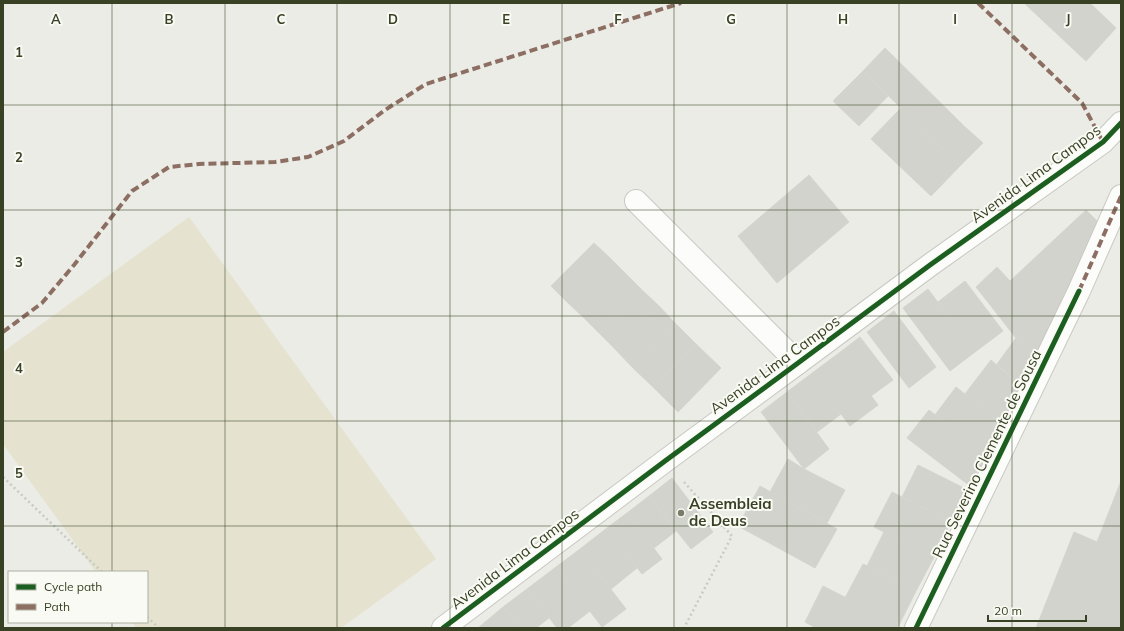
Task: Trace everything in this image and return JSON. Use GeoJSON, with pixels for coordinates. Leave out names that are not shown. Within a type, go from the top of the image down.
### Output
{"type":"FeatureCollection","features":[{"type":"Feature","properties":{"kind":"street","name":"Avenida Lima Campos"},"geometry":{"type":"LineString","coordinates":[[443,628],[665,461],[930,265],[1112,139],[1121,123]]}},
{"type":"Feature","properties":{"kind":"street","name":"Rua Severino Clemente de Sousa"},"geometry":{"type":"LineString","coordinates":[[916,628],[1079,291],[1121,196]]}},
{"type":"Feature","properties":{"kind":"street"},"geometry":{"type":"LineString","coordinates":[[636,201],[798,364]]}},
{"type":"Feature","properties":{"kind":"path"},"geometry":{"type":"LineString","coordinates":[[665,461],[732,536],[684,628]]}},
{"type":"Feature","properties":{"kind":"path"},"geometry":{"type":"LineString","coordinates":[[3,477],[101,571]]}},
{"type":"Feature","properties":{"kind":"path"},"geometry":{"type":"LineString","coordinates":[[148,618],[159,628]]}},
{"type":"Feature","properties":{"kind":"shaded area"},"geometry":{"type":"Polygon","coordinates":[[[189,217],[436,559],[341,628],[136,628],[133,623],[148,623],[148,571],[95,571],[3,444],[3,352],[189,217]]]}},
{"type":"Feature","properties":{"kind":"building"},"geometry":{"type":"Polygon","coordinates":[[[1024,3],[1090,3],[1116,28],[1086,61],[1024,3]]]}},
{"type":"Feature","properties":{"kind":"building"},"geometry":{"type":"Polygon","coordinates":[[[885,48],[964,126],[942,148],[863,71],[885,48]]]}},
{"type":"Feature","properties":{"kind":"building"},"geometry":{"type":"Polygon","coordinates":[[[863,71],[888,96],[859,126],[833,101],[863,71]]]}},
{"type":"Feature","properties":{"kind":"building"},"geometry":{"type":"Polygon","coordinates":[[[901,108],[960,166],[931,196],[871,139],[901,108]]]}},
{"type":"Feature","properties":{"kind":"building"},"geometry":{"type":"Polygon","coordinates":[[[964,126],[983,143],[960,166],[942,148],[964,126]]]}},
{"type":"Feature","properties":{"kind":"building"},"geometry":{"type":"Polygon","coordinates":[[[809,175],[849,222],[777,283],[738,236],[809,175]]]}},
{"type":"Feature","properties":{"kind":"building"},"geometry":{"type":"Polygon","coordinates":[[[1086,210],[1102,226],[1035,359],[1016,338],[976,287],[997,267],[1010,281],[1086,210]]]}},
{"type":"Feature","properties":{"kind":"building"},"geometry":{"type":"Polygon","coordinates":[[[594,243],[610,258],[567,302],[551,286],[594,243]]]}},
{"type":"Feature","properties":{"kind":"building"},"geometry":{"type":"Polygon","coordinates":[[[610,258],[626,274],[583,317],[567,302],[610,258]]]}},
{"type":"Feature","properties":{"kind":"building"},"geometry":{"type":"Polygon","coordinates":[[[626,274],[642,290],[599,333],[583,317],[626,274]]]}},
{"type":"Feature","properties":{"kind":"building"},"geometry":{"type":"Polygon","coordinates":[[[965,281],[1003,331],[975,352],[938,302],[965,281]]]}},
{"type":"Feature","properties":{"kind":"building"},"geometry":{"type":"Polygon","coordinates":[[[928,289],[975,352],[950,371],[903,308],[928,289]]]}},
{"type":"Feature","properties":{"kind":"building"},"geometry":{"type":"Polygon","coordinates":[[[642,290],[658,305],[615,349],[599,333],[642,290]]]}},
{"type":"Feature","properties":{"kind":"building"},"geometry":{"type":"Polygon","coordinates":[[[658,305],[676,324],[633,368],[615,349],[658,305]]]}},
{"type":"Feature","properties":{"kind":"building"},"geometry":{"type":"Polygon","coordinates":[[[894,311],[936,367],[909,388],[867,332],[894,311]]]}},
{"type":"Feature","properties":{"kind":"building"},"geometry":{"type":"Polygon","coordinates":[[[676,324],[696,344],[653,387],[633,368],[676,324]]]}},
{"type":"Feature","properties":{"kind":"building"},"geometry":{"type":"Polygon","coordinates":[[[860,337],[893,380],[871,396],[839,353],[860,337]]]}},
{"type":"Feature","properties":{"kind":"building"},"geometry":{"type":"Polygon","coordinates":[[[1016,338],[1035,359],[1021,386],[997,364],[1016,338]]]}},
{"type":"Feature","properties":{"kind":"building"},"geometry":{"type":"Polygon","coordinates":[[[696,344],[721,368],[678,412],[653,387],[696,344]]]}},
{"type":"Feature","properties":{"kind":"building"},"geometry":{"type":"Polygon","coordinates":[[[839,353],[878,405],[850,426],[811,374],[839,353]]]}},
{"type":"Feature","properties":{"kind":"building"},"geometry":{"type":"Polygon","coordinates":[[[991,360],[1021,386],[1002,424],[965,394],[991,360]]]}},
{"type":"Feature","properties":{"kind":"building"},"geometry":{"type":"Polygon","coordinates":[[[811,374],[841,414],[817,432],[787,392],[811,374]]]}},
{"type":"Feature","properties":{"kind":"building"},"geometry":{"type":"Polygon","coordinates":[[[956,387],[1002,424],[986,455],[935,415],[956,387]]]}},
{"type":"Feature","properties":{"kind":"building"},"geometry":{"type":"Polygon","coordinates":[[[787,392],[829,449],[804,469],[761,412],[787,392]]]}},
{"type":"Feature","properties":{"kind":"building"},"geometry":{"type":"Polygon","coordinates":[[[929,410],[986,455],[970,486],[907,438],[929,410]]]}},
{"type":"Feature","properties":{"kind":"building"},"geometry":{"type":"Polygon","coordinates":[[[788,459],[845,490],[827,523],[770,492],[788,459]]]}},
{"type":"Feature","properties":{"kind":"building"},"geometry":{"type":"Polygon","coordinates":[[[918,465],[968,490],[951,522],[902,497],[918,465]]]}},
{"type":"Feature","properties":{"kind":"building","name":"Assembleia de Deus"},"geometry":{"type":"Polygon","coordinates":[[[672,478],[713,532],[691,549],[649,496],[672,478]]]}},
{"type":"Feature","properties":{"kind":"building"},"geometry":{"type":"Polygon","coordinates":[[[1121,481],[1121,628],[1036,628],[1074,532],[1097,542],[1121,481]]]}},
{"type":"Feature","properties":{"kind":"building"},"geometry":{"type":"Polygon","coordinates":[[[760,486],[837,529],[815,568],[738,526],[760,486]]]}},
{"type":"Feature","properties":{"kind":"building"},"geometry":{"type":"Polygon","coordinates":[[[892,492],[951,522],[934,557],[874,527],[892,492]]]}},
{"type":"Feature","properties":{"kind":"building"},"geometry":{"type":"Polygon","coordinates":[[[649,496],[676,531],[654,548],[627,513],[649,496]]]}},
{"type":"Feature","properties":{"kind":"building"},"geometry":{"type":"Polygon","coordinates":[[[627,513],[662,559],[642,574],[607,528],[627,513]]]}},
{"type":"Feature","properties":{"kind":"building"},"geometry":{"type":"Polygon","coordinates":[[[607,528],[637,568],[611,589],[580,549],[607,528]]]}},
{"type":"Feature","properties":{"kind":"building"},"geometry":{"type":"Polygon","coordinates":[[[884,532],[934,557],[916,591],[867,566],[884,532]]]}},
{"type":"Feature","properties":{"kind":"building"},"geometry":{"type":"Polygon","coordinates":[[[580,549],[626,609],[602,627],[556,567],[580,549]]]}},
{"type":"Feature","properties":{"kind":"building"},"geometry":{"type":"Polygon","coordinates":[[[863,564],[916,591],[899,625],[845,598],[863,564]]]}},
{"type":"Feature","properties":{"kind":"building"},"geometry":{"type":"Polygon","coordinates":[[[556,567],[590,611],[568,628],[557,628],[527,589],[556,567]]]}},
{"type":"Feature","properties":{"kind":"building"},"geometry":{"type":"Polygon","coordinates":[[[823,586],[899,625],[897,628],[816,628],[805,622],[823,586]]]}},
{"type":"Feature","properties":{"kind":"building"},"geometry":{"type":"Polygon","coordinates":[[[527,589],[549,618],[536,628],[520,628],[503,607],[527,589]]]}},
{"type":"Feature","properties":{"kind":"building"},"geometry":{"type":"Polygon","coordinates":[[[503,607],[520,628],[478,628],[503,607]]]}},
{"type":"Feature","properties":{"kind":"marked path"},"geometry":{"type":"LineString","coordinates":[[3,332],[42,303],[132,191],[169,167],[199,164],[275,162],[308,157],[344,141],[385,110],[426,84],[681,3]]}},
{"type":"Feature","properties":{"kind":"marked path"},"geometry":{"type":"LineString","coordinates":[[978,3],[1082,103],[1103,142]]}},
{"type":"Feature","properties":{"kind":"marked path"},"geometry":{"type":"LineString","coordinates":[[1079,291],[1121,196]]}},
{"type":"Feature","properties":{"kind":"cycle path"},"geometry":{"type":"LineString","coordinates":[[443,628],[665,461],[930,265],[1103,142],[1121,123]]}},
{"type":"Feature","properties":{"kind":"cycle path"},"geometry":{"type":"LineString","coordinates":[[916,628],[1079,291]]}},
{"type":"Feature","properties":{"kind":"place","name":"Assembleia de Deus"},"geometry":{"type":"Point","coordinates":[681,513]}}]}
